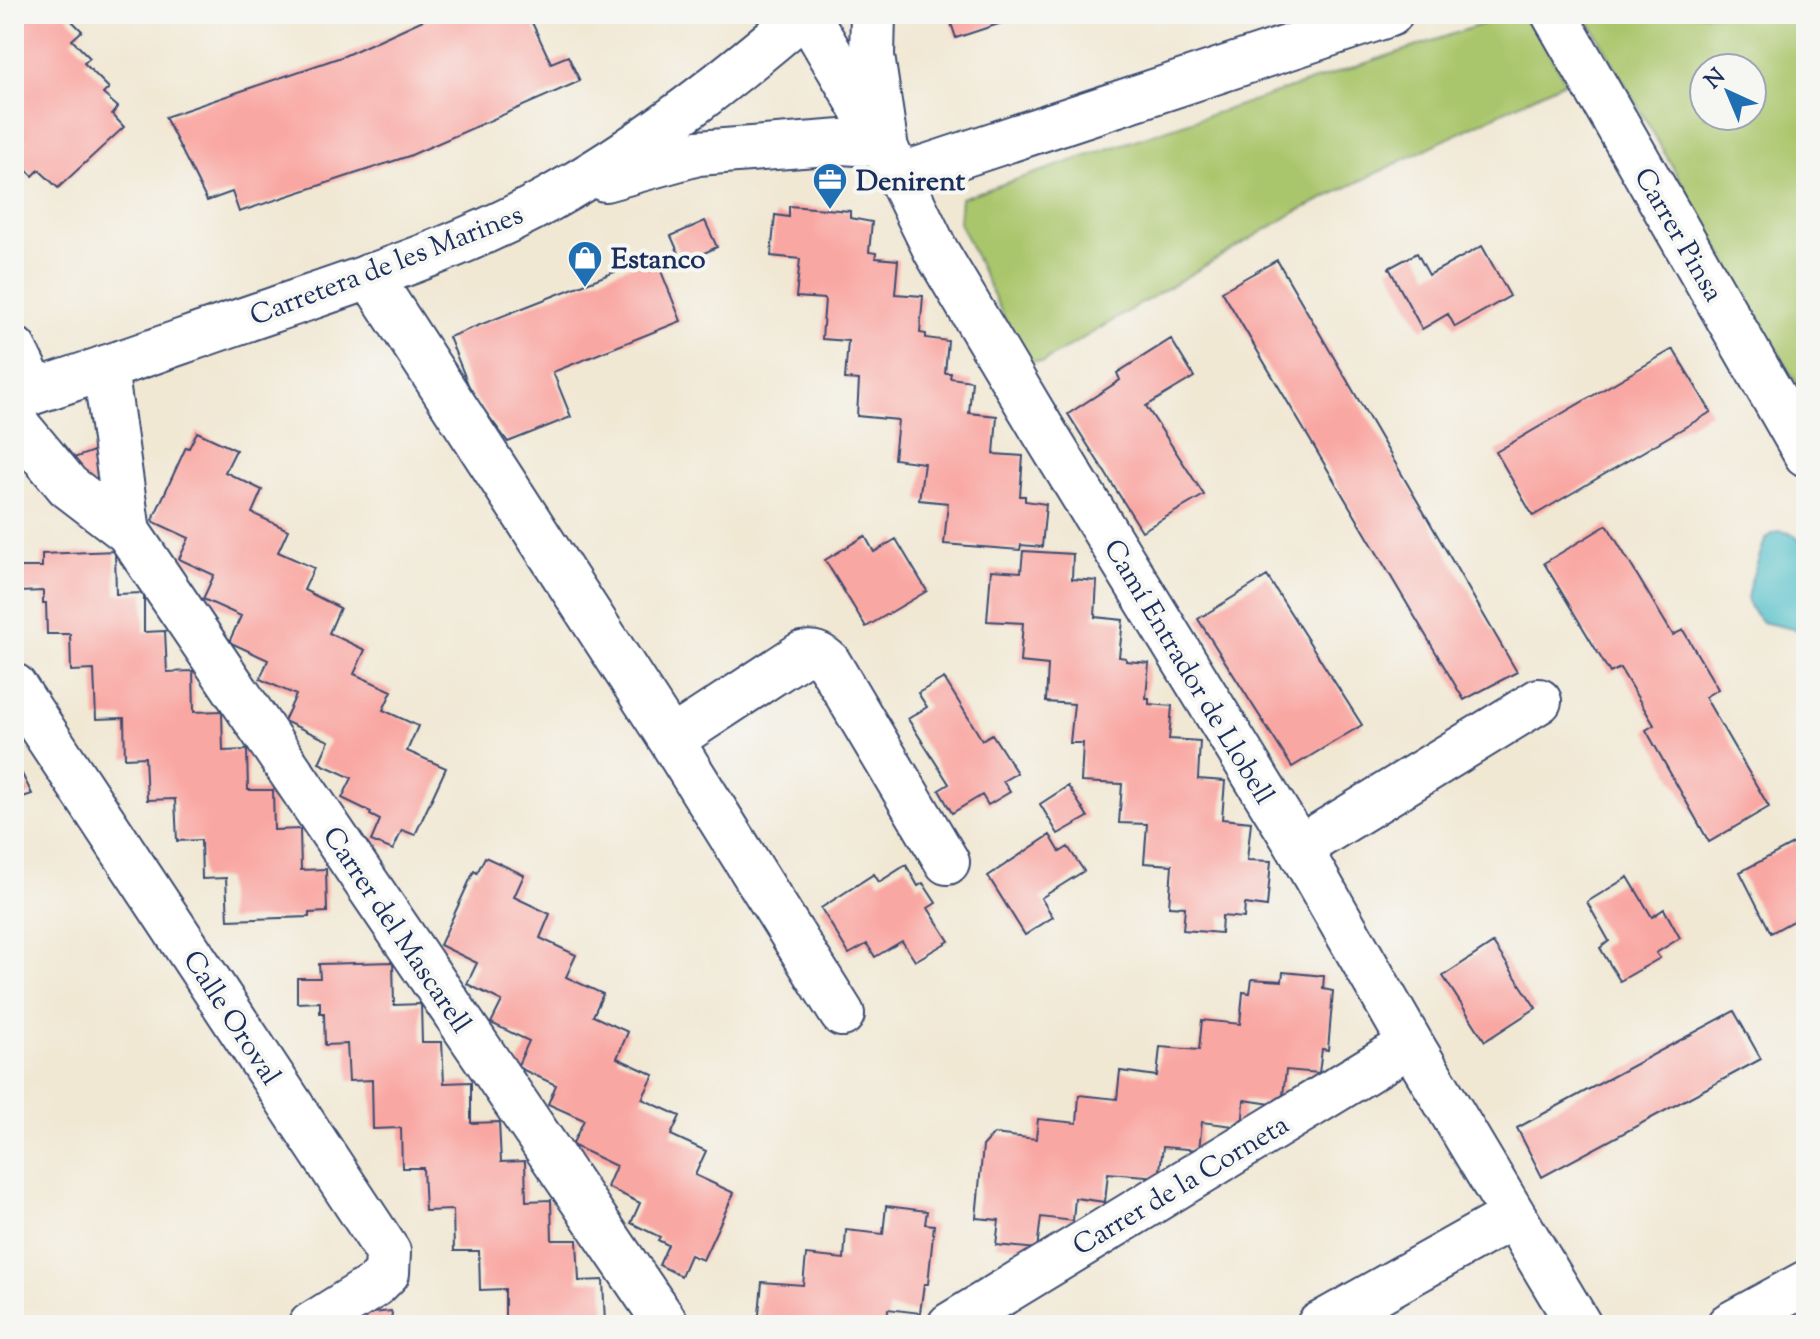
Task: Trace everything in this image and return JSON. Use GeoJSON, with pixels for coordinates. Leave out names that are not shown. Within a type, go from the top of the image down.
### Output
{"type":"FeatureCollection","features":[{"type":"Feature","properties":{"kind":"street","name":"Camí Entrador de Llobell"},"geometry":{"type":"LineString","coordinates":[[806,14],[892,163],[944,265],[1299,848],[1411,1044],[1579,1325]]}},
{"type":"Feature","properties":{"kind":"street","name":"Carretera de les Marines"},"geometry":{"type":"LineString","coordinates":[[21,403],[105,368],[370,276],[476,235],[565,191],[675,118],[806,14]]}},
{"type":"Feature","properties":{"kind":"street"},"geometry":{"type":"LineString","coordinates":[[873,14],[872,56],[892,163]]}},
{"type":"Feature","properties":{"kind":"street"},"geometry":{"type":"LineString","coordinates":[[892,163],[1390,14]]}},
{"type":"Feature","properties":{"kind":"street","name":"Carrer Pinsa"},"geometry":{"type":"LineString","coordinates":[[1554,14],[1806,454]]}},
{"type":"Feature","properties":{"kind":"street"},"geometry":{"type":"LineString","coordinates":[[565,191],[698,153],[842,142],[872,144],[892,163]]}},
{"type":"Feature","properties":{"kind":"street"},"geometry":{"type":"LineString","coordinates":[[370,276],[671,740],[842,1014]]}},
{"type":"Feature","properties":{"kind":"street","name":"Carrer del Mascarell"},"geometry":{"type":"LineString","coordinates":[[14,349],[21,403],[68,486],[128,532],[667,1325]]}},
{"type":"Feature","properties":{"kind":"street","name":"Carrer del Mascarell"},"geometry":{"type":"LineString","coordinates":[[105,368],[128,532]]}},
{"type":"Feature","properties":{"kind":"street"},"geometry":{"type":"LineString","coordinates":[[671,740],[802,654],[821,655],[947,862]]}},
{"type":"Feature","properties":{"kind":"street","name":"Calle Oroval"},"geometry":{"type":"LineString","coordinates":[[14,686],[388,1252],[387,1273],[375,1285],[311,1325]]}},
{"type":"Feature","properties":{"kind":"street"},"geometry":{"type":"LineString","coordinates":[[1299,848],[1539,701]]}},
{"type":"Feature","properties":{"kind":"street","name":"Carrer de la Corneta"},"geometry":{"type":"LineString","coordinates":[[950,1325],[1411,1044]]}},
{"type":"Feature","properties":{"kind":"street"},"geometry":{"type":"LineString","coordinates":[[1319,1325],[1513,1216]]}},
{"type":"Feature","properties":{"kind":"street"},"geometry":{"type":"LineString","coordinates":[[1729,1325],[1806,1283]]}},
{"type":"Feature","properties":{"kind":"green space"},"geometry":{"type":"Polygon","coordinates":[[[1585,14],[1806,14],[1806,400],[1585,14]]]}},
{"type":"Feature","properties":{"kind":"green space"},"geometry":{"type":"Polygon","coordinates":[[[1507,16],[1520,17],[1536,31],[1566,81],[1292,214],[1043,362],[1024,360],[959,222],[961,198],[1507,16]]]}},
{"type":"Feature","properties":{"kind":"water"},"geometry":{"type":"Polygon","coordinates":[[[1780,531],[1798,538],[1806,556],[1806,632],[1762,622],[1749,606],[1750,584],[1765,540],[1780,531]]]}},
{"type":"Feature","properties":{"kind":"building"},"geometry":{"type":"Polygon","coordinates":[[[14,14],[69,14],[67,16],[82,31],[72,40],[90,58],[84,63],[109,88],[103,94],[118,107],[112,114],[124,127],[58,188],[39,170],[33,176],[14,158],[26,141],[14,128],[17,120],[14,117],[14,14]]]}},
{"type":"Feature","properties":{"kind":"building"},"geometry":{"type":"Polygon","coordinates":[[[436,14],[528,14],[551,63],[568,56],[580,81],[409,156],[239,212],[232,192],[207,201],[165,117],[344,56],[436,14]]]}},
{"type":"Feature","properties":{"kind":"building"},"geometry":{"type":"Polygon","coordinates":[[[948,14],[1026,14],[1026,15],[956,38],[948,14]]]}},
{"type":"Feature","properties":{"kind":"building"},"geometry":{"type":"Polygon","coordinates":[[[789,206],[850,211],[850,218],[872,222],[869,252],[876,253],[876,258],[898,260],[895,294],[923,296],[920,333],[926,334],[926,338],[948,341],[945,373],[951,373],[950,378],[972,381],[969,413],[997,416],[994,454],[1023,456],[1020,496],[1025,496],[1025,501],[1046,504],[1042,547],[1021,545],[1020,550],[944,544],[948,503],[919,500],[924,463],[894,459],[898,420],[857,416],[859,380],[845,379],[848,341],[822,339],[825,299],[796,297],[800,259],[771,256],[775,215],[789,217],[789,206]]]}},
{"type":"Feature","properties":{"kind":"building"},"geometry":{"type":"Polygon","coordinates":[[[705,221],[717,247],[683,263],[671,236],[705,221]]]}},
{"type":"Feature","properties":{"kind":"building"},"geometry":{"type":"Polygon","coordinates":[[[1482,246],[1510,296],[1455,327],[1448,314],[1422,329],[1389,268],[1417,253],[1429,275],[1482,246]]]}},
{"type":"Feature","properties":{"kind":"building"},"geometry":{"type":"Polygon","coordinates":[[[655,256],[681,321],[553,372],[571,417],[508,442],[472,394],[449,337],[655,256]]]}},
{"type":"Feature","properties":{"kind":"building"},"geometry":{"type":"Polygon","coordinates":[[[1277,260],[1517,672],[1464,700],[1222,291],[1277,260]]]}},
{"type":"Feature","properties":{"kind":"building"},"geometry":{"type":"Polygon","coordinates":[[[1171,339],[1194,377],[1146,406],[1204,495],[1142,531],[1068,414],[1120,380],[1117,373],[1171,339]]]}},
{"type":"Feature","properties":{"kind":"building"},"geometry":{"type":"Polygon","coordinates":[[[1673,349],[1711,412],[1533,516],[1496,452],[1673,349]]]}},
{"type":"Feature","properties":{"kind":"building"},"geometry":{"type":"Polygon","coordinates":[[[197,432],[236,450],[225,472],[262,490],[252,513],[288,530],[278,552],[314,568],[304,590],[340,608],[329,633],[365,650],[354,674],[392,691],[383,710],[418,726],[407,751],[446,768],[415,835],[402,830],[393,850],[371,841],[380,820],[370,815],[371,812],[342,798],[352,778],[319,763],[329,741],[284,721],[296,695],[260,679],[268,660],[229,642],[241,616],[203,599],[214,575],[179,559],[189,538],[152,521],[186,447],[189,448],[197,432]]]}},
{"type":"Feature","properties":{"kind":"building"},"geometry":{"type":"Polygon","coordinates":[[[99,449],[110,479],[81,489],[71,459],[99,449]]]}},
{"type":"Feature","properties":{"kind":"building"},"geometry":{"type":"Polygon","coordinates":[[[1607,525],[1673,635],[1683,630],[1718,689],[1705,697],[1769,807],[1709,842],[1646,730],[1654,725],[1620,668],[1610,673],[1544,563],[1607,525]]]}},
{"type":"Feature","properties":{"kind":"building"},"geometry":{"type":"Polygon","coordinates":[[[865,536],[874,552],[896,539],[927,591],[866,627],[825,560],[865,536]]]}},
{"type":"Feature","properties":{"kind":"building"},"geometry":{"type":"Polygon","coordinates":[[[115,551],[116,594],[144,593],[144,632],[165,631],[167,672],[193,671],[194,712],[222,711],[223,751],[247,750],[248,790],[273,790],[274,830],[300,829],[301,870],[326,869],[327,912],[309,913],[309,917],[228,920],[226,878],[202,879],[201,840],[177,841],[175,799],[147,800],[145,757],[125,758],[124,718],[96,719],[94,670],[71,671],[70,634],[47,634],[43,591],[19,592],[19,567],[42,567],[42,554],[115,551]]]}},
{"type":"Feature","properties":{"kind":"building"},"geometry":{"type":"Polygon","coordinates":[[[1023,551],[1073,554],[1072,579],[1097,581],[1095,617],[1123,620],[1119,657],[1126,658],[1126,661],[1149,663],[1146,698],[1149,698],[1149,704],[1172,706],[1169,739],[1200,741],[1198,779],[1225,781],[1222,819],[1251,822],[1247,860],[1271,861],[1267,907],[1245,904],[1244,918],[1222,916],[1221,933],[1183,930],[1185,907],[1169,906],[1172,865],[1144,863],[1147,824],[1119,823],[1122,784],[1081,782],[1083,743],[1070,743],[1074,704],[1046,702],[1048,665],[1020,662],[1023,623],[987,621],[991,570],[1021,572],[1023,551]]]}},
{"type":"Feature","properties":{"kind":"building"},"geometry":{"type":"Polygon","coordinates":[[[1267,576],[1362,725],[1292,767],[1198,619],[1267,576]]]}},
{"type":"Feature","properties":{"kind":"building"},"geometry":{"type":"Polygon","coordinates":[[[944,678],[982,740],[992,734],[1017,773],[1003,781],[1010,792],[988,805],[982,795],[952,813],[939,790],[949,784],[908,719],[927,707],[918,693],[944,678]]]}},
{"type":"Feature","properties":{"kind":"building"},"geometry":{"type":"Polygon","coordinates":[[[14,758],[32,794],[14,800],[14,758]]]}},
{"type":"Feature","properties":{"kind":"building"},"geometry":{"type":"Polygon","coordinates":[[[1068,786],[1088,817],[1058,834],[1040,804],[1068,786]]]}},
{"type":"Feature","properties":{"kind":"building"},"geometry":{"type":"Polygon","coordinates":[[[1050,835],[1060,852],[1068,847],[1084,871],[1041,898],[1053,917],[1025,935],[988,876],[1050,835]]]}},
{"type":"Feature","properties":{"kind":"building"},"geometry":{"type":"Polygon","coordinates":[[[1806,837],[1806,914],[1771,933],[1740,872],[1806,837]]]}},
{"type":"Feature","properties":{"kind":"building"},"geometry":{"type":"Polygon","coordinates":[[[485,857],[524,875],[514,897],[550,914],[540,938],[576,955],[566,977],[603,994],[593,1016],[628,1032],[617,1058],[654,1075],[642,1099],[680,1116],[671,1135],[706,1151],[695,1175],[734,1193],[703,1260],[690,1255],[681,1276],[659,1265],[668,1245],[658,1240],[660,1237],[631,1223],[640,1203],[607,1187],[616,1166],[572,1145],[584,1120],[548,1104],[556,1085],[517,1067],[529,1041],[491,1023],[502,1001],[467,984],[477,963],[440,945],[474,871],[477,873],[485,857]]]}},
{"type":"Feature","properties":{"kind":"building"},"geometry":{"type":"Polygon","coordinates":[[[906,865],[918,886],[923,883],[936,903],[928,908],[949,941],[915,961],[902,941],[875,957],[867,944],[849,954],[821,908],[874,874],[879,882],[906,865]]]}},
{"type":"Feature","properties":{"kind":"building"},"geometry":{"type":"Polygon","coordinates":[[[1628,877],[1652,917],[1664,909],[1680,938],[1656,953],[1660,958],[1620,981],[1600,948],[1609,941],[1587,902],[1628,877]]]}},
{"type":"Feature","properties":{"kind":"building"},"geometry":{"type":"Polygon","coordinates":[[[1493,943],[1536,1008],[1485,1041],[1443,976],[1493,943]]]}},
{"type":"Feature","properties":{"kind":"building"},"geometry":{"type":"Polygon","coordinates":[[[393,962],[394,1005],[421,1004],[422,1042],[442,1042],[444,1083],[471,1082],[471,1123],[499,1122],[501,1162],[525,1161],[526,1201],[551,1200],[552,1240],[577,1240],[579,1281],[603,1280],[605,1323],[505,1325],[505,1289],[480,1290],[479,1251],[454,1251],[453,1210],[425,1211],[423,1168],[402,1168],[401,1128],[373,1129],[372,1080],[349,1081],[347,1044],[325,1045],[324,1013],[320,1013],[320,1002],[297,1003],[297,978],[320,978],[319,964],[393,962]]]}},
{"type":"Feature","properties":{"kind":"building"},"geometry":{"type":"Polygon","coordinates":[[[1283,972],[1324,976],[1323,989],[1333,991],[1328,1050],[1322,1049],[1319,1073],[1286,1070],[1283,1095],[1271,1104],[1244,1100],[1243,1118],[1233,1126],[1202,1122],[1199,1150],[1163,1147],[1159,1177],[1108,1173],[1105,1202],[1075,1198],[1073,1221],[1041,1217],[1037,1249],[996,1245],[999,1220],[976,1218],[983,1146],[994,1134],[1036,1139],[1038,1119],[1077,1123],[1079,1095],[1117,1099],[1120,1071],[1157,1076],[1160,1047],[1199,1050],[1202,1020],[1240,1024],[1243,992],[1250,993],[1252,979],[1282,981],[1283,972]]]}},
{"type":"Feature","properties":{"kind":"building"},"geometry":{"type":"Polygon","coordinates":[[[1734,1011],[1761,1059],[1542,1177],[1517,1128],[1734,1011]]]}},
{"type":"Feature","properties":{"kind":"building"},"geometry":{"type":"Polygon","coordinates":[[[886,1206],[927,1211],[925,1224],[934,1225],[928,1284],[924,1284],[920,1313],[888,1309],[887,1325],[758,1325],[762,1282],[803,1285],[806,1255],[844,1259],[846,1230],[883,1234],[886,1206]]]}},
{"type":"Feature","properties":{"kind":"building"},"geometry":{"type":"Polygon","coordinates":[[[391,1311],[390,1320],[401,1325],[358,1325],[364,1314],[391,1311]]]}},
{"type":"Feature","properties":{"kind":"place","name":"Denirent"},"geometry":{"type":"Point","coordinates":[830,211]}},
{"type":"Feature","properties":{"kind":"place","name":"Estanco"},"geometry":{"type":"Point","coordinates":[585,289]}}]}
